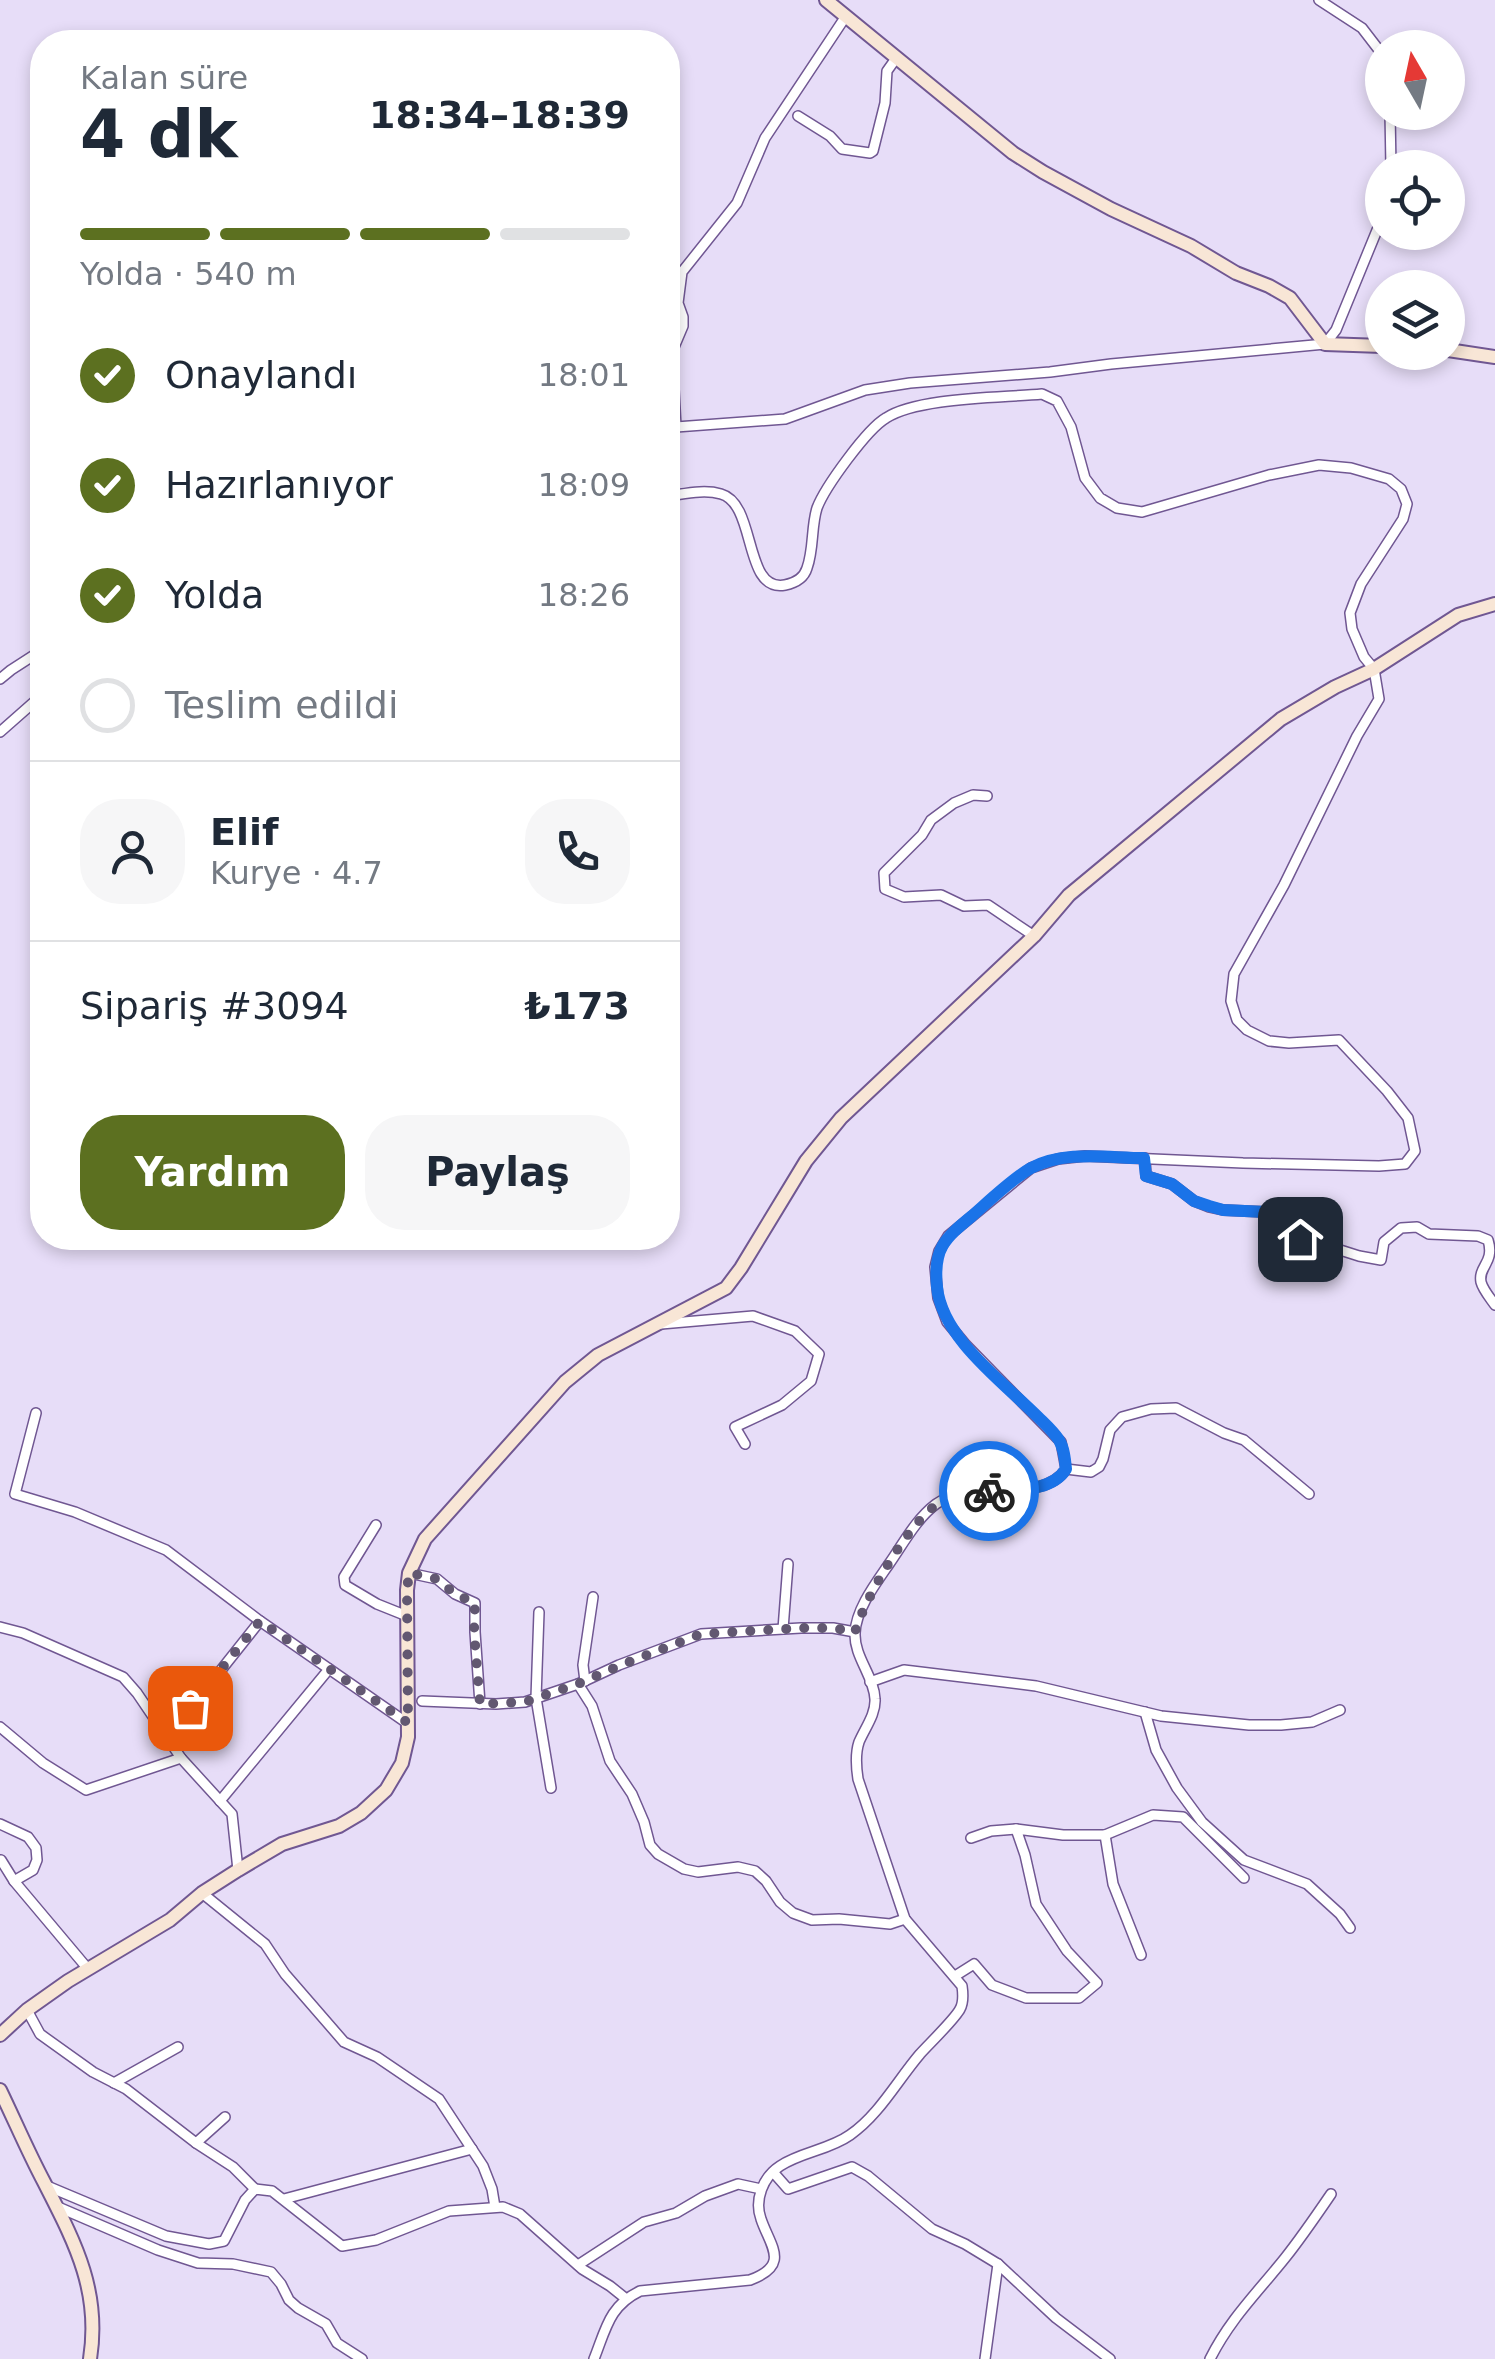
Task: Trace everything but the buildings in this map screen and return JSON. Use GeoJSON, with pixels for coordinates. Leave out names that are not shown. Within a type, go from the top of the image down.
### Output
{"type":"FeatureCollection","features":[{"type":"Feature","properties":{"kind":"main road"},"geometry":{"type":"LineString","coordinates":[[826,0],[1014,153],[1043,172],[1290,298],[1324,344],[1365,345]]}},
{"type":"Feature","properties":{"kind":"main road"},"geometry":{"type":"LineString","coordinates":[[1465,353],[1495,357]]}},
{"type":"Feature","properties":{"kind":"main road"},"geometry":{"type":"LineString","coordinates":[[0,2035],[28,2010],[170,1920],[238,1870],[282,1844],[340,1826],[362,1813],[386,1790],[402,1763],[408,1737],[409,1573],[424,1539],[565,1382],[598,1355],[726,1288],[806,1161],[841,1118],[1034,936],[1068,895],[1281,719],[1335,687],[1374,670],[1458,615],[1495,604]]}},
{"type":"Feature","properties":{"kind":"main road"},"geometry":{"type":"LineString","coordinates":[[0,2090],[75,2244],[90,2287],[90,2359]]}},
{"type":"Feature","properties":{"kind":"street"},"geometry":{"type":"LineString","coordinates":[[1319,0],[1365,32]]}},
{"type":"Feature","properties":{"kind":"street"},"geometry":{"type":"LineString","coordinates":[[680,288],[682,272],[737,203],[765,138],[846,16]]}},
{"type":"Feature","properties":{"kind":"street"},"geometry":{"type":"LineString","coordinates":[[798,116],[830,136],[842,149],[870,153],[885,103],[887,71],[896,57]]}},
{"type":"Feature","properties":{"kind":"street"},"geometry":{"type":"LineString","coordinates":[[680,428],[785,419],[866,390],[910,383],[1324,344],[1336,330],[1369,250]]}},
{"type":"Feature","properties":{"kind":"street"},"geometry":{"type":"LineString","coordinates":[[680,309],[680,333]]}},
{"type":"Feature","properties":{"kind":"street"},"geometry":{"type":"LineString","coordinates":[[594,2359],[610,2318],[625,2298],[640,2290],[750,2280],[764,2275],[775,2251],[760,2218],[759,2205],[761,2189],[773,2172],[783,2163],[849,2136],[960,2009],[962,1986],[905,1919],[858,1780],[855,1760],[876,1701],[858,1653],[855,1632],[861,1611],[883,1574],[920,1519],[936,1504],[948,1497],[1047,1486],[1060,1479],[1066,1469],[1060,1442],[947,1322],[938,1298],[935,1267],[948,1236],[1031,1168],[1058,1159],[1085,1156],[1379,1166],[1406,1164],[1414,1151],[1408,1118],[1340,1040],[1270,1041],[1237,1020],[1231,1001],[1234,974],[1379,699],[1374,670],[1352,629],[1350,613],[1361,584],[1403,520],[1407,504],[1401,489],[1388,479],[1351,468],[1319,465],[1142,512],[1117,508],[1100,498],[1085,478],[1070,427],[1056,401],[1042,394],[942,402],[904,408],[885,418],[848,459],[818,507],[808,567],[802,578],[790,584],[777,586],[758,570],[736,503],[722,494],[680,494]]}},
{"type":"Feature","properties":{"kind":"street"},"geometry":{"type":"LineString","coordinates":[[0,679],[30,658]]}},
{"type":"Feature","properties":{"kind":"street"},"geometry":{"type":"LineString","coordinates":[[0,732],[30,706]]}},
{"type":"Feature","properties":{"kind":"street"},"geometry":{"type":"LineString","coordinates":[[986,796],[973,795],[954,803],[931,820],[922,835],[884,873],[885,890],[904,897],[941,895],[964,906],[988,905],[1034,936]]}},
{"type":"Feature","properties":{"kind":"street"},"geometry":{"type":"LineString","coordinates":[[1144,1158],[1146,1176],[1172,1184],[1194,1201],[1223,1210],[1266,1212],[1283,1220],[1300,1239],[1322,1250],[1337,1249],[1382,1260],[1384,1242],[1401,1228],[1417,1227],[1429,1234],[1488,1240],[1490,1259],[1482,1271],[1482,1283],[1495,1305]]}},
{"type":"Feature","properties":{"kind":"street"},"geometry":{"type":"LineString","coordinates":[[654,1324],[753,1316],[795,1332],[818,1354],[811,1381],[782,1404],[735,1427],[745,1444]]}},
{"type":"Feature","properties":{"kind":"street"},"geometry":{"type":"LineString","coordinates":[[1066,1469],[1092,1472],[1098,1467],[1110,1430],[1122,1417],[1150,1409],[1176,1408],[1244,1440],[1309,1494]]}},
{"type":"Feature","properties":{"kind":"street"},"geometry":{"type":"LineString","coordinates":[[36,1413],[15,1494],[75,1512],[166,1550],[260,1621],[408,1723]]}},
{"type":"Feature","properties":{"kind":"street"},"geometry":{"type":"LineString","coordinates":[[376,1525],[344,1577],[344,1585],[407,1616]]}},
{"type":"Feature","properties":{"kind":"street"},"geometry":{"type":"LineString","coordinates":[[783,1630],[788,1564]]}},
{"type":"Feature","properties":{"kind":"street"},"geometry":{"type":"LineString","coordinates":[[409,1573],[437,1579],[455,1594],[475,1603],[480,1704]]}},
{"type":"Feature","properties":{"kind":"street"},"geometry":{"type":"LineString","coordinates":[[593,1597],[581,1683],[610,1761],[632,1794],[650,1845],[658,1854],[684,1870],[698,1872],[738,1866],[756,1871],[780,1902],[793,1913],[812,1920],[890,1924],[905,1919]]}},
{"type":"Feature","properties":{"kind":"street"},"geometry":{"type":"LineString","coordinates":[[539,1612],[536,1698],[551,1788]]}},
{"type":"Feature","properties":{"kind":"street"},"geometry":{"type":"LineString","coordinates":[[167,1738],[260,1621]]}},
{"type":"Feature","properties":{"kind":"street"},"geometry":{"type":"LineString","coordinates":[[0,1627],[23,1633],[124,1678],[180,1758],[232,1814],[238,1870]]}},
{"type":"Feature","properties":{"kind":"street"},"geometry":{"type":"LineString","coordinates":[[422,1702],[510,1703],[536,1698],[701,1634],[833,1628],[855,1632]]}},
{"type":"Feature","properties":{"kind":"street"},"geometry":{"type":"LineString","coordinates":[[220,1801],[329,1669]]}},
{"type":"Feature","properties":{"kind":"street"},"geometry":{"type":"LineString","coordinates":[[870,1682],[904,1670],[1036,1686],[1160,1716],[1250,1725],[1312,1722],[1340,1710]]}},
{"type":"Feature","properties":{"kind":"street"},"geometry":{"type":"LineString","coordinates":[[1144,1712],[1156,1750],[1202,1822],[1244,1860],[1307,1884],[1350,1928]]}},
{"type":"Feature","properties":{"kind":"street"},"geometry":{"type":"LineString","coordinates":[[0,1727],[43,1764],[86,1790],[180,1758]]}},
{"type":"Feature","properties":{"kind":"street"},"geometry":{"type":"LineString","coordinates":[[971,1838],[1016,1829],[1105,1836],[1153,1816],[1183,1817],[1244,1878]]}},
{"type":"Feature","properties":{"kind":"street"},"geometry":{"type":"LineString","coordinates":[[0,1824],[28,1837],[36,1848],[38,1860],[33,1870],[14,1881]]}},
{"type":"Feature","properties":{"kind":"street"},"geometry":{"type":"LineString","coordinates":[[955,1976],[974,1964],[992,1986],[1026,1998],[1079,1998],[1098,1983],[1068,1951],[1036,1904],[1016,1829]]}},
{"type":"Feature","properties":{"kind":"street"},"geometry":{"type":"LineString","coordinates":[[1105,1836],[1113,1884],[1140,1954]]}},
{"type":"Feature","properties":{"kind":"street"},"geometry":{"type":"LineString","coordinates":[[1,1860],[88,1969]]}},
{"type":"Feature","properties":{"kind":"street"},"geometry":{"type":"LineString","coordinates":[[202,1894],[265,1944],[285,1974],[344,2042],[377,2057],[439,2099],[483,2166],[495,2206]]}},
{"type":"Feature","properties":{"kind":"street"},"geometry":{"type":"LineString","coordinates":[[28,2010],[40,2034],[93,2072],[126,2089],[233,2167],[255,2189],[272,2190],[342,2246],[376,2240],[449,2211],[503,2207],[520,2214],[578,2265],[625,2298]]}},
{"type":"Feature","properties":{"kind":"street"},"geometry":{"type":"LineString","coordinates":[[114,2083],[178,2047]]}},
{"type":"Feature","properties":{"kind":"street"},"geometry":{"type":"LineString","coordinates":[[196,2143],[224,2117]]}},
{"type":"Feature","properties":{"kind":"street"},"geometry":{"type":"LineString","coordinates":[[284,2199],[472,2149]]}},
{"type":"Feature","properties":{"kind":"street"},"geometry":{"type":"LineString","coordinates":[[773,2172],[788,2189],[852,2167],[932,2228],[998,2264],[1056,2318],[1110,2359]]}},
{"type":"Feature","properties":{"kind":"street"},"geometry":{"type":"LineString","coordinates":[[578,2265],[644,2222],[676,2212],[705,2196],[738,2184],[761,2189]]}},
{"type":"Feature","properties":{"kind":"street"},"geometry":{"type":"LineString","coordinates":[[45,2185],[166,2236],[209,2244],[224,2241],[255,2189]]}},
{"type":"Feature","properties":{"kind":"street"},"geometry":{"type":"LineString","coordinates":[[1210,2359],[1220,2338],[1253,2293],[1284,2260],[1331,2194]]}},
{"type":"Feature","properties":{"kind":"street"},"geometry":{"type":"LineString","coordinates":[[58,2207],[198,2263],[233,2264],[271,2272],[289,2300],[326,2324],[337,2343],[362,2359]]}},
{"type":"Feature","properties":{"kind":"street"},"geometry":{"type":"LineString","coordinates":[[985,2359],[998,2264]]}},
{"type":"Feature","properties":{"kind":"way so far"},"geometry":{"type":"LineString","coordinates":[[190,1708],[260,1621],[408,1723],[409,1573],[437,1579],[455,1594],[475,1603],[480,1704],[525,1702],[701,1634],[801,1628],[855,1632],[861,1611],[920,1519],[948,1497],[989,1491]]}},
{"type":"Feature","properties":{"kind":"route"},"geometry":{"type":"LineString","coordinates":[[989,1491],[1047,1486],[1060,1479],[1066,1469],[1060,1442],[966,1345],[947,1322],[938,1298],[935,1267],[948,1236],[1006,1188],[1031,1168],[1058,1159],[1144,1158],[1146,1176],[1172,1184],[1194,1201],[1223,1210],[1266,1212],[1283,1220],[1300,1239]]}}]}
